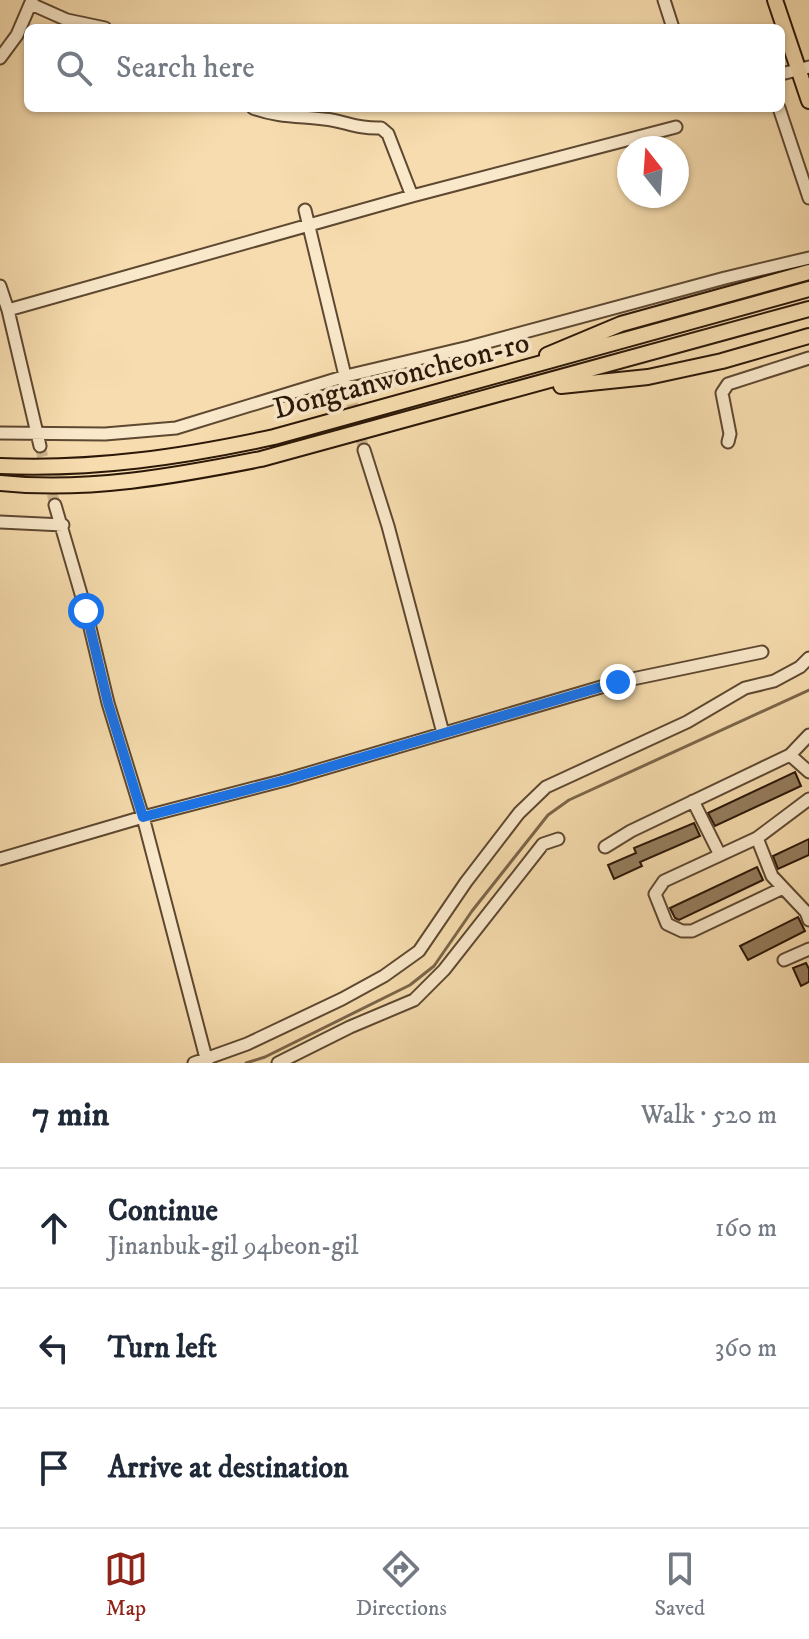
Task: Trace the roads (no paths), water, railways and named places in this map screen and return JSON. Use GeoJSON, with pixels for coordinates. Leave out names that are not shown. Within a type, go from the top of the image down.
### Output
{"type":"FeatureCollection","features":[{"type":"Feature","properties":{"kind":"main road"},"geometry":{"type":"LineString","coordinates":[[775,0],[805,64],[809,101]]}},
{"type":"Feature","properties":{"kind":"main road"},"geometry":{"type":"LineString","coordinates":[[499,376],[621,324],[808,269]]}},
{"type":"Feature","properties":{"kind":"main road","name":"Dongtanwoncheon-ro"},"geometry":{"type":"LineString","coordinates":[[0,466],[75,467],[202,453],[274,437],[809,289]]}},
{"type":"Feature","properties":{"kind":"main road","name":"Dongtanwoncheon-ro"},"geometry":{"type":"LineString","coordinates":[[0,483],[78,485],[192,472],[274,455],[809,309]]}},
{"type":"Feature","properties":{"kind":"main road"},"geometry":{"type":"LineString","coordinates":[[505,393],[648,377],[722,361],[809,336]]}},
{"type":"Feature","properties":{"kind":"street"},"geometry":{"type":"LineString","coordinates":[[664,0],[672,24]]}},
{"type":"Feature","properties":{"kind":"street"},"geometry":{"type":"LineString","coordinates":[[0,58],[17,35],[32,2],[67,20],[86,24]]}},
{"type":"Feature","properties":{"kind":"street"},"geometry":{"type":"LineString","coordinates":[[785,72],[805,64]]}},
{"type":"Feature","properties":{"kind":"street"},"geometry":{"type":"LineString","coordinates":[[264,112],[327,119],[360,129],[381,128],[388,134],[412,196]]}},
{"type":"Feature","properties":{"kind":"street"},"geometry":{"type":"LineString","coordinates":[[780,112],[809,198]]}},
{"type":"Feature","properties":{"kind":"street"},"geometry":{"type":"LineString","coordinates":[[8,310],[412,196],[676,127]]}},
{"type":"Feature","properties":{"kind":"street"},"geometry":{"type":"LineString","coordinates":[[305,210],[347,382]]}},
{"type":"Feature","properties":{"kind":"street"},"geometry":{"type":"LineString","coordinates":[[0,433],[38,439],[176,428],[725,278],[808,269]]}},
{"type":"Feature","properties":{"kind":"street"},"geometry":{"type":"LineString","coordinates":[[0,286],[38,439]]}},
{"type":"Feature","properties":{"kind":"street"},"geometry":{"type":"LineString","coordinates":[[728,442],[730,434],[722,393],[728,384],[809,358]]}},
{"type":"Feature","properties":{"kind":"street"},"geometry":{"type":"LineString","coordinates":[[364,450],[388,526],[443,733]]}},
{"type":"Feature","properties":{"kind":"street"},"geometry":{"type":"LineString","coordinates":[[55,505],[63,525],[108,703],[143,817],[207,1060]]}},
{"type":"Feature","properties":{"kind":"street"},"geometry":{"type":"LineString","coordinates":[[0,522],[63,525]]}},
{"type":"Feature","properties":{"kind":"street"},"geometry":{"type":"LineString","coordinates":[[0,859],[285,780],[618,682],[762,652]]}},
{"type":"Feature","properties":{"kind":"street"},"geometry":{"type":"LineString","coordinates":[[194,1063],[247,1044],[342,999],[384,976],[419,951],[519,813],[546,787],[687,722],[745,688],[774,681],[800,667],[809,658]]}},
{"type":"Feature","properties":{"kind":"street"},"geometry":{"type":"LineString","coordinates":[[605,847],[631,831],[790,755],[809,735]]}},
{"type":"Feature","properties":{"kind":"street"},"geometry":{"type":"LineString","coordinates":[[790,755],[809,772]]}},
{"type":"Feature","properties":{"kind":"street"},"geometry":{"type":"LineString","coordinates":[[783,888],[692,931],[682,931],[667,924],[655,894],[664,881],[757,838],[809,799]]}},
{"type":"Feature","properties":{"kind":"street"},"geometry":{"type":"LineString","coordinates":[[693,801],[720,855]]}},
{"type":"Feature","properties":{"kind":"street"},"geometry":{"type":"LineString","coordinates":[[757,838],[772,876],[806,912],[809,920]]}},
{"type":"Feature","properties":{"kind":"street"},"geometry":{"type":"LineString","coordinates":[[286,1061],[414,1000],[444,970],[543,844],[558,839]]}},
{"type":"Feature","properties":{"kind":"street"},"geometry":{"type":"LineString","coordinates":[[784,960],[809,949]]}},
{"type":"Feature","properties":{"kind":"waterway"},"geometry":{"type":"LineString","coordinates":[[246,1063],[265,1057],[410,985],[434,966],[472,911],[548,815],[569,800],[809,690]]}},
{"type":"Feature","properties":{"kind":"tunnel"},"geometry":{"type":"LineString","coordinates":[[348,388],[364,450]]}},
{"type":"Feature","properties":{"kind":"tunnel"},"geometry":{"type":"LineString","coordinates":[[40,446],[55,505]]}}]}
